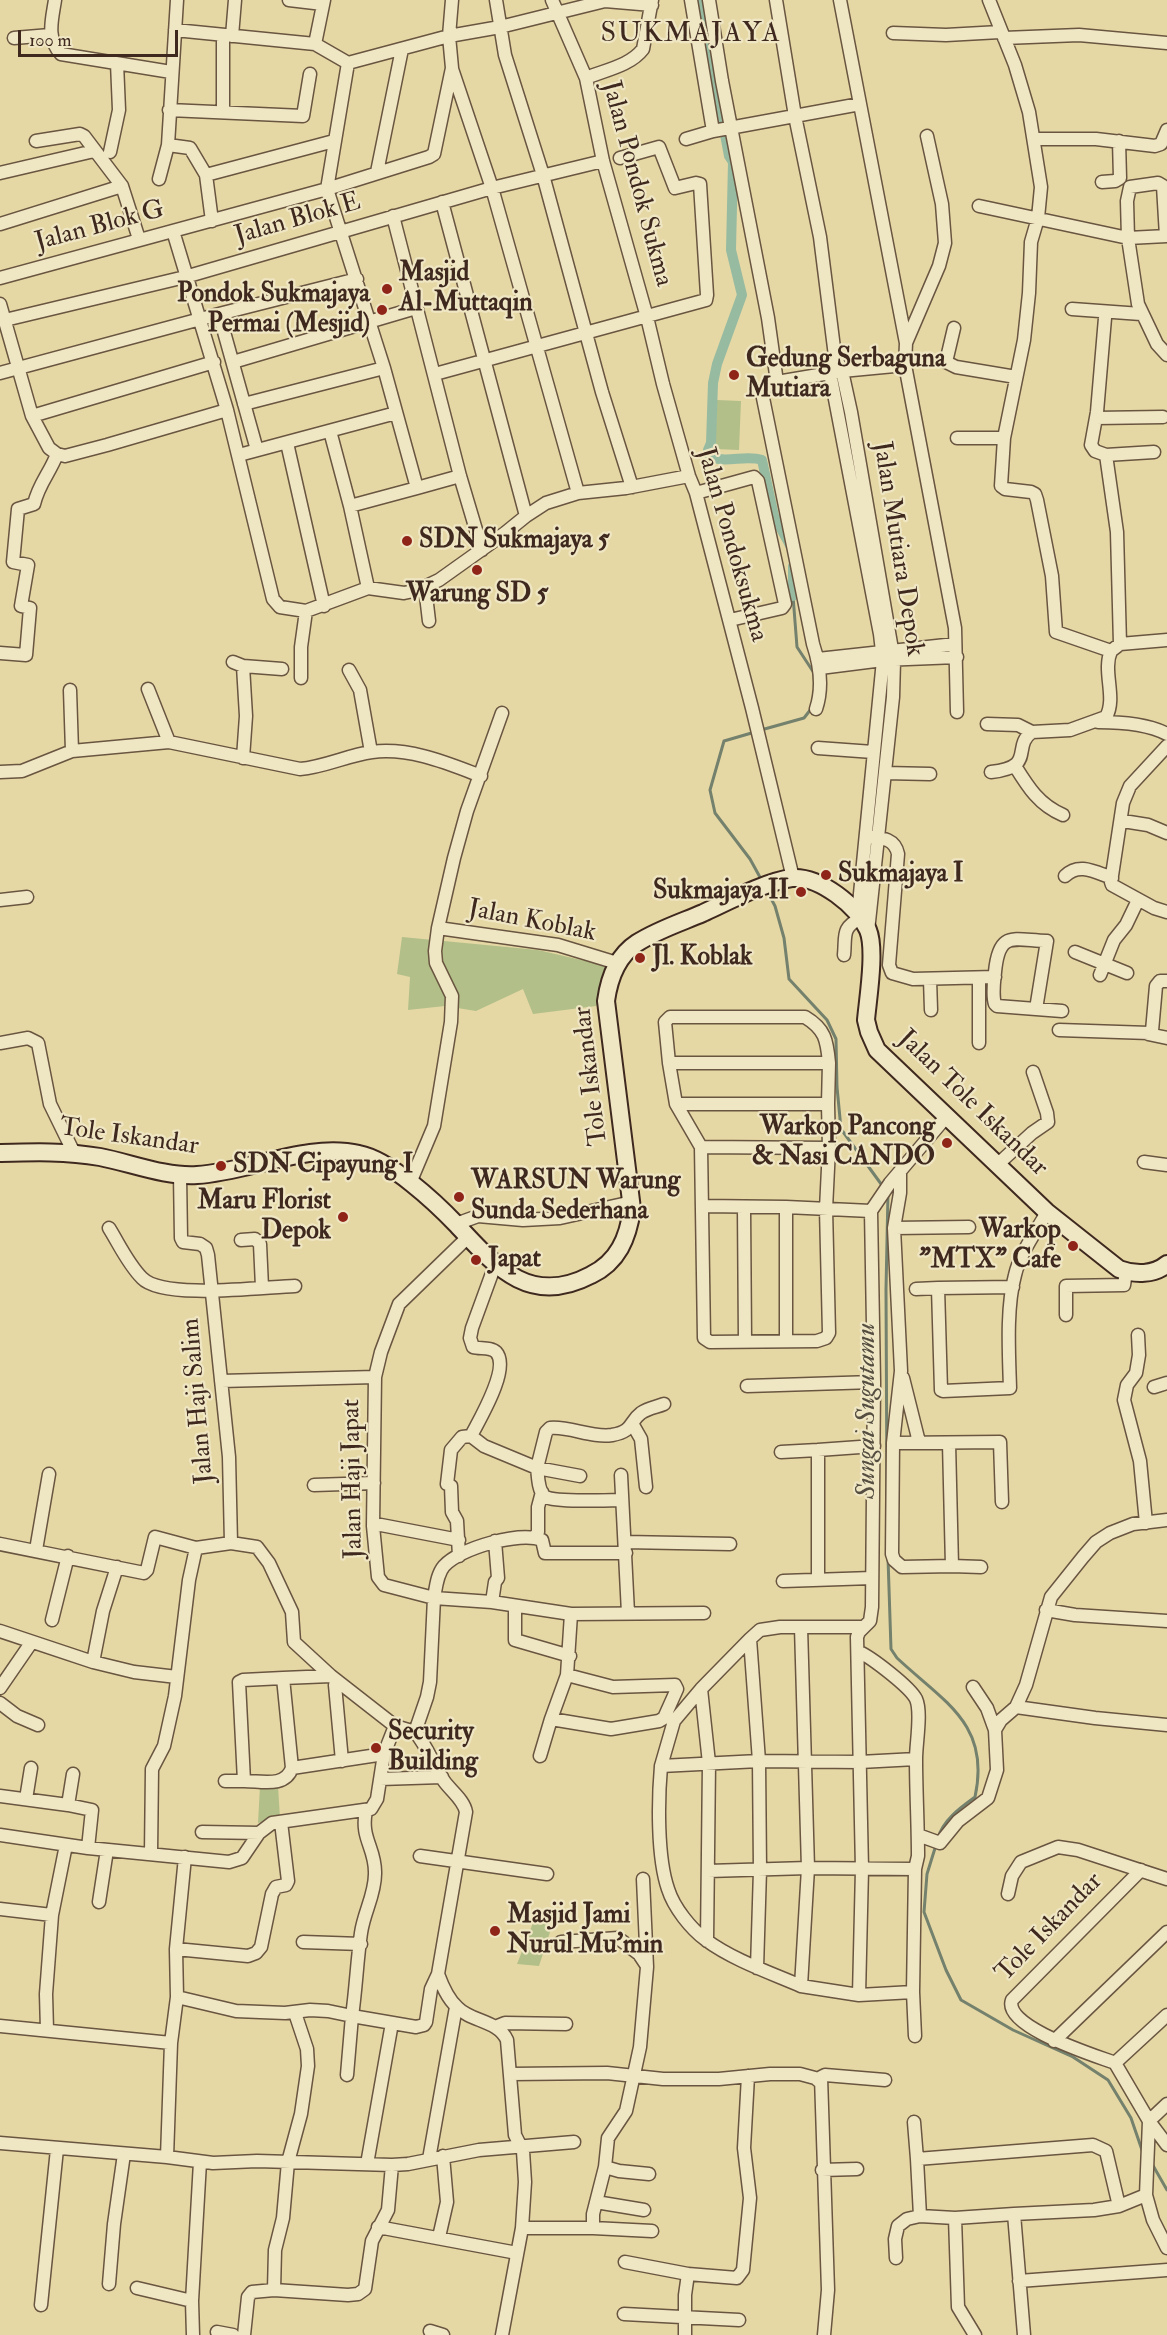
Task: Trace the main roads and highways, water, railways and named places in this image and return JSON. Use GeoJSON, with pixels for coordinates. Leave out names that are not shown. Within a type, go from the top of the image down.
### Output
{"type":"FeatureCollection","features":[{"type":"Feature","properties":{"kind":"main road","name":"Tole Iskandar"},"geometry":{"type":"LineString","coordinates":[[0,1154],[61,1151],[180,1175],[236,1171],[291,1156],[339,1151],[359,1154],[381,1162],[410,1183],[456,1224],[495,1265],[520,1282],[552,1287],[585,1279],[602,1270],[621,1249],[631,1222],[632,1202],[606,1001],[617,963],[636,943],[744,895],[793,878],[806,880],[834,893],[865,917]]}},
{"type":"Feature","properties":{"kind":"main road","name":"Jalan Tole Iskandar"},"geometry":{"type":"LineString","coordinates":[[865,917],[871,944],[866,1020],[877,1050],[1047,1212],[1119,1269],[1126,1272],[1151,1273],[1167,1264]]}},
{"type":"Feature","properties":{"kind":"waterway"},"geometry":{"type":"LineString","coordinates":[[700,0],[729,156],[733,162],[731,250],[742,295],[717,364],[713,383],[711,443],[708,455],[720,459],[755,458],[762,460],[774,516],[790,545]]}},
{"type":"Feature","properties":{"kind":"waterway"},"geometry":{"type":"LineString","coordinates":[[793,566],[793,596]]}},
{"type":"Feature","properties":{"kind":"waterway","name":"Sungai Sugutamu"},"geometry":{"type":"LineString","coordinates":[[793,596],[797,647],[814,673]]}},
{"type":"Feature","properties":{"kind":"waterway","name":"Sungai Sugutamu"},"geometry":{"type":"LineString","coordinates":[[761,730],[804,718],[811,709]]}},
{"type":"Feature","properties":{"kind":"waterway","name":"Sungai Sugutamu"},"geometry":{"type":"LineString","coordinates":[[755,732],[724,741],[710,790],[715,813],[750,859],[761,879]]}},
{"type":"Feature","properties":{"kind":"waterway","name":"Sungai Sugutamu"},"geometry":{"type":"LineString","coordinates":[[767,891],[775,906],[784,938],[789,979],[827,1020],[836,1039],[841,1129],[884,1188]]}},
{"type":"Feature","properties":{"kind":"waterway","name":"Sungai Sugutamu"},"geometry":{"type":"LineString","coordinates":[[887,1504],[888,1193]]}},
{"type":"Feature","properties":{"kind":"waterway","name":"Sungai Sugutamu"},"geometry":{"type":"LineString","coordinates":[[888,1558],[891,1649],[897,1658],[947,1702],[960,1717],[970,1733],[976,1751],[978,1772],[975,1797],[948,1820],[938,1838]]}},
{"type":"Feature","properties":{"kind":"waterway","name":"Sungai Sugutamu"},"geometry":{"type":"LineString","coordinates":[[936,1845],[927,1874],[924,1912],[946,1970],[961,2000],[1013,2030],[1073,2057],[1108,2080],[1131,2118],[1143,2153]]}},
{"type":"Feature","properties":{"kind":"waterway","name":"Sungai Sugutamu"},"geometry":{"type":"LineString","coordinates":[[1151,2162],[1167,2190]]}},
{"type":"Feature","properties":{"kind":"place","name":"Masjid Al-Muttaqin"},"geometry":{"type":"Point","coordinates":[387,289]}},
{"type":"Feature","properties":{"kind":"place","name":"Pondok Sukmajaya Permai (Mesjid)"},"geometry":{"type":"Point","coordinates":[382,310]}},
{"type":"Feature","properties":{"kind":"place","name":"Gedung Serbaguna Mutiara"},"geometry":{"type":"Point","coordinates":[734,375]}},
{"type":"Feature","properties":{"kind":"place","name":"SDN Sukmajaya 5"},"geometry":{"type":"Point","coordinates":[407,541]}},
{"type":"Feature","properties":{"kind":"place","name":"Warung SD 5"},"geometry":{"type":"Point","coordinates":[477,570]}},
{"type":"Feature","properties":{"kind":"place","name":"Sukmajaya I"},"geometry":{"type":"Point","coordinates":[826,875]}},
{"type":"Feature","properties":{"kind":"place","name":"Sukmajaya II"},"geometry":{"type":"Point","coordinates":[801,892]}},
{"type":"Feature","properties":{"kind":"place","name":"Jl. Koblak"},"geometry":{"type":"Point","coordinates":[640,958]}},
{"type":"Feature","properties":{"kind":"place","name":"Warkop Pancong & Nasi CANDO"},"geometry":{"type":"Point","coordinates":[947,1143]}},
{"type":"Feature","properties":{"kind":"place","name":"SDN Cipayung I"},"geometry":{"type":"Point","coordinates":[221,1166]}},
{"type":"Feature","properties":{"kind":"place","name":"WARSUN Warung Sunda Sederhana"},"geometry":{"type":"Point","coordinates":[459,1197]}},
{"type":"Feature","properties":{"kind":"place","name":"Maru Florist Depok"},"geometry":{"type":"Point","coordinates":[343,1217]}},
{"type":"Feature","properties":{"kind":"place","name":"Warkop \"MTX\" Cafe"},"geometry":{"type":"Point","coordinates":[1073,1246]}},
{"type":"Feature","properties":{"kind":"place","name":"Japat"},"geometry":{"type":"Point","coordinates":[476,1260]}},
{"type":"Feature","properties":{"kind":"place","name":"Security Building"},"geometry":{"type":"Point","coordinates":[376,1748]}},
{"type":"Feature","properties":{"kind":"place","name":"Masjid Jami Nurul Mu'min"},"geometry":{"type":"Point","coordinates":[495,1931]}},
{"type":"Feature","properties":{"kind":"district","name":"SUKMAJAYA"},"geometry":{"type":"Point","coordinates":[691,35]}}]}
